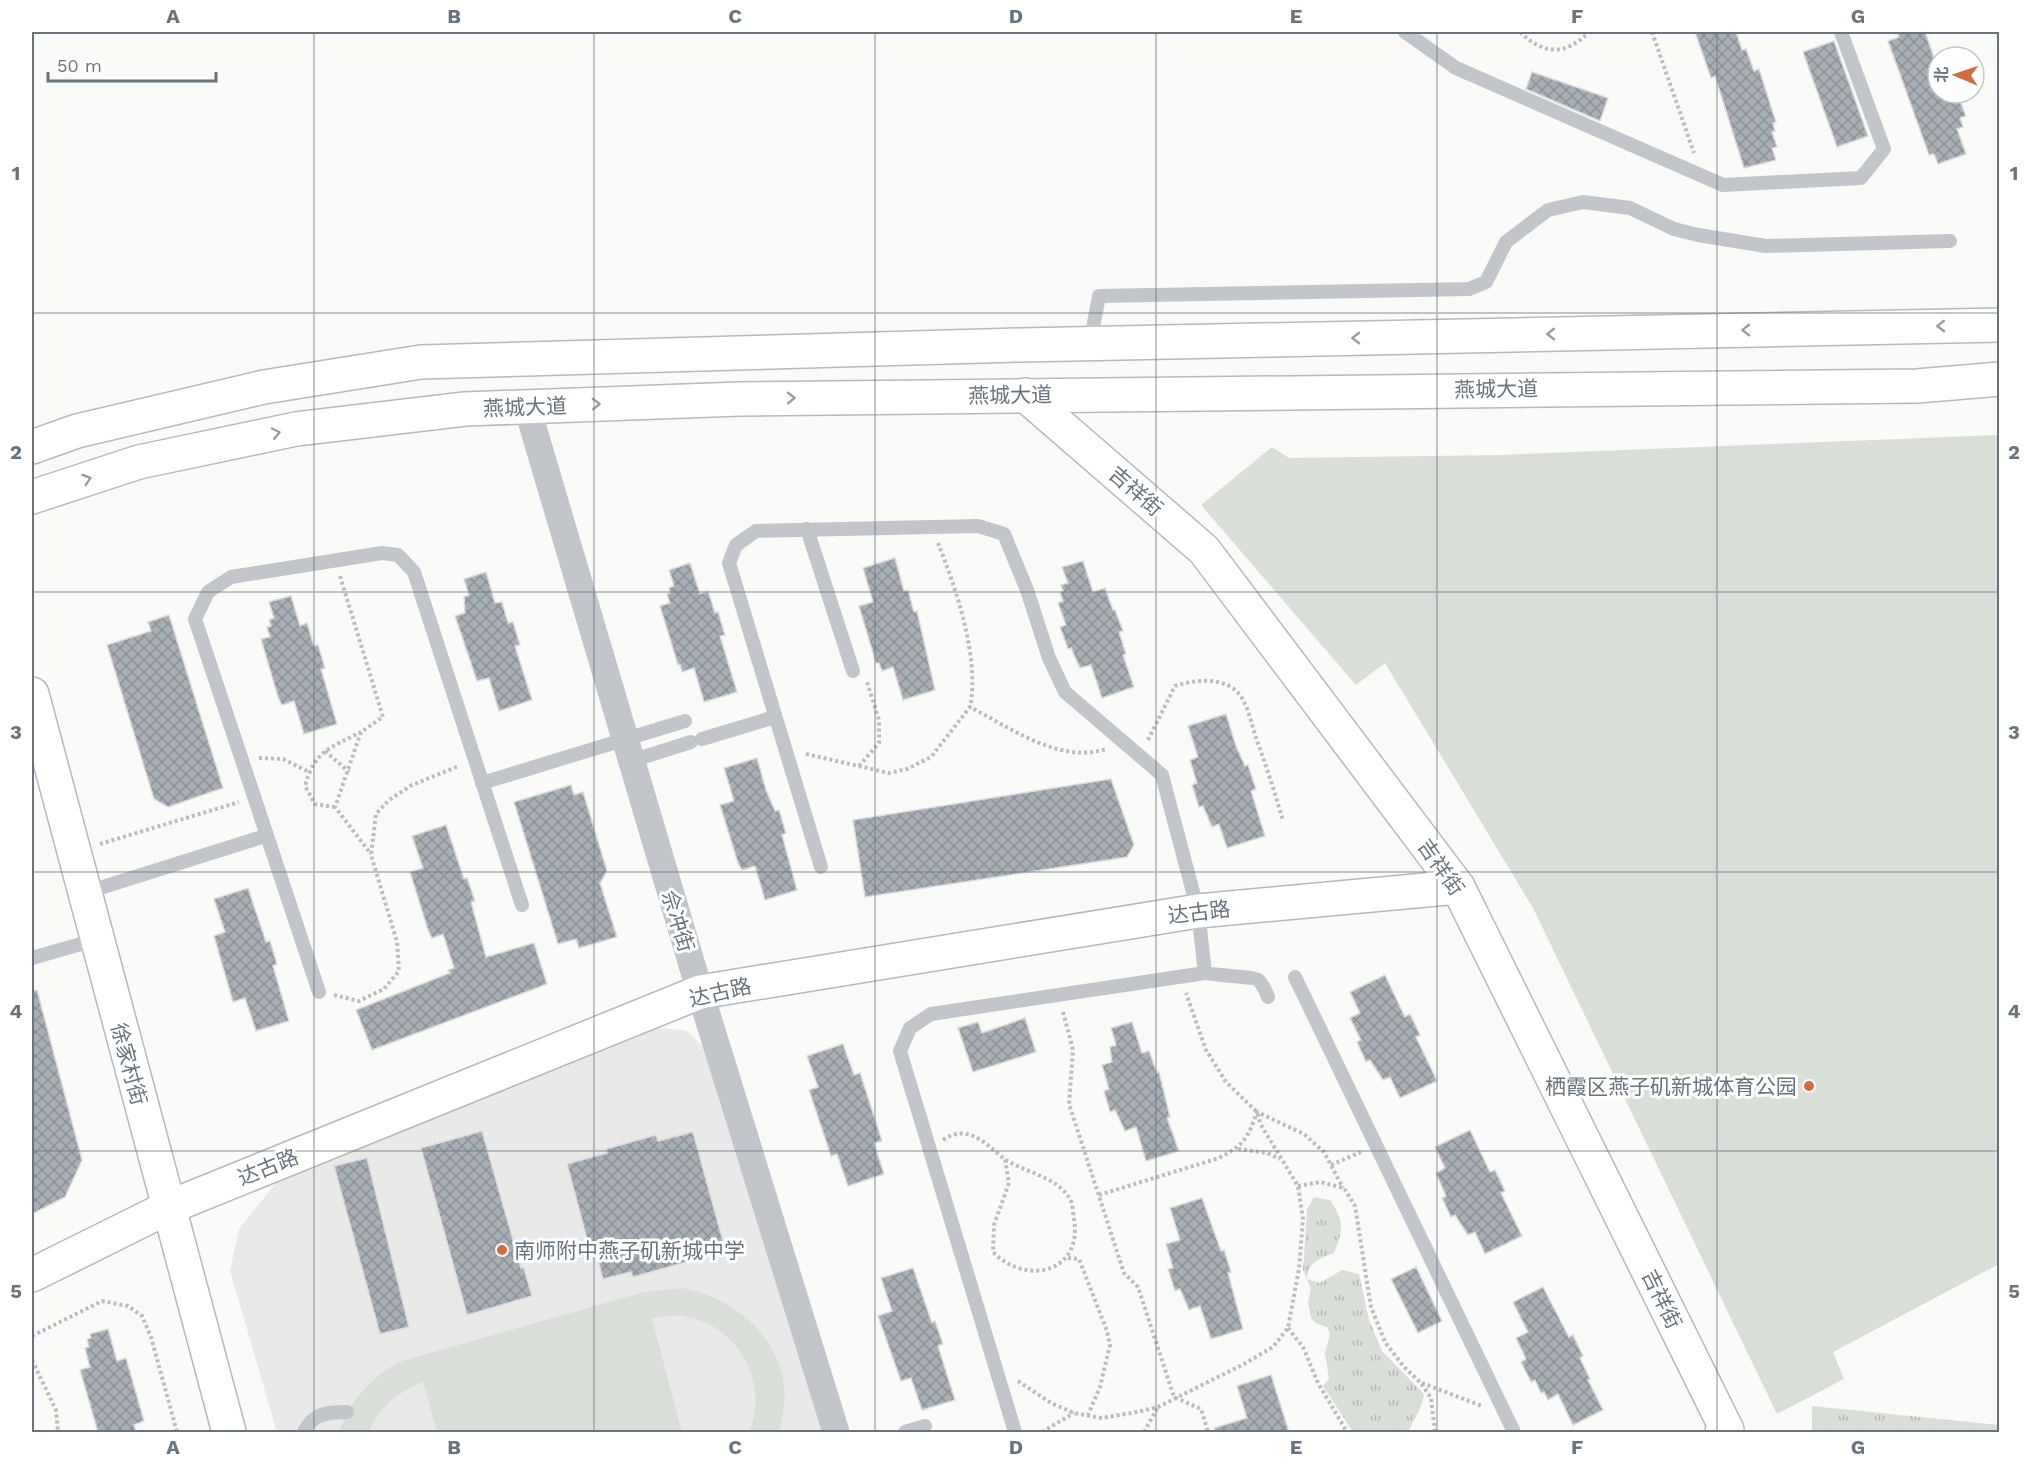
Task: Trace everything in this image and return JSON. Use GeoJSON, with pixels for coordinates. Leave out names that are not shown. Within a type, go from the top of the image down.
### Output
{"type":"FeatureCollection","features":[{"type":"Feature","properties":{"kind":"main road"},"geometry":{"type":"LineString","coordinates":[[32,447],[77,431],[264,387],[421,362],[1090,344],[2000,325]]}},
{"type":"Feature","properties":{"kind":"main road","name":"燕城大道"},"geometry":{"type":"LineString","coordinates":[[32,497],[139,462],[296,429],[465,409],[740,399],[1917,386],[2000,379]]}},
{"type":"Feature","properties":{"kind":"main road","name":"吉祥街"},"geometry":{"type":"LineString","coordinates":[[1025,395],[1204,550],[1458,886],[1724,1431]]}},
{"type":"Feature","properties":{"kind":"main road","name":"徐家村街"},"geometry":{"type":"LineString","coordinates":[[32,694],[167,1208],[229,1432]]}},
{"type":"Feature","properties":{"kind":"main road","name":"达古路"},"geometry":{"type":"LineString","coordinates":[[32,1275],[167,1208],[700,993],[1198,911],[1458,886]]}},
{"type":"Feature","properties":{"kind":"street","name":"佘冲街"},"geometry":{"type":"LineString","coordinates":[[527,407],[700,993],[836,1432]]}},
{"type":"Feature","properties":{"kind":"lane"},"geometry":{"type":"LineString","coordinates":[[1405,32],[1456,68],[1723,185],[1861,178],[1884,149],[1841,32]]}},
{"type":"Feature","properties":{"kind":"lane"},"geometry":{"type":"LineString","coordinates":[[1090,344],[1099,296],[1469,289],[1486,282],[1506,242],[1548,210],[1583,202],[1630,208],[1674,229],[1698,235],[1766,246],[1950,241]]}},
{"type":"Feature","properties":{"kind":"lane"},"geometry":{"type":"LineString","coordinates":[[821,867],[729,563],[736,546],[756,531],[978,526],[1004,534],[1028,590],[1049,658],[1065,692],[1162,775],[1198,911],[1204,973]]}},
{"type":"Feature","properties":{"kind":"lane"},"geometry":{"type":"LineString","coordinates":[[807,530],[853,671]]}},
{"type":"Feature","properties":{"kind":"lane"},"geometry":{"type":"LineString","coordinates":[[319,992],[252,798],[195,619],[208,592],[231,577],[382,553],[398,555],[414,572],[522,905]]}},
{"type":"Feature","properties":{"kind":"lane"},"geometry":{"type":"LineString","coordinates":[[482,783],[628,750],[697,741],[775,717]]}},
{"type":"Feature","properties":{"kind":"lane"},"geometry":{"type":"LineString","coordinates":[[628,750],[685,721]]}},
{"type":"Feature","properties":{"kind":"lane"},"geometry":{"type":"LineString","coordinates":[[84,893],[265,836]]}},
{"type":"Feature","properties":{"kind":"lane"},"geometry":{"type":"LineString","coordinates":[[32,958],[96,940]]}},
{"type":"Feature","properties":{"kind":"lane"},"geometry":{"type":"LineString","coordinates":[[1015,1432],[900,1051],[910,1029],[931,1014],[1204,973],[1227,978],[1253,977],[1260,981],[1268,997]]}},
{"type":"Feature","properties":{"kind":"lane"},"geometry":{"type":"LineString","coordinates":[[1295,977],[1514,1432]]}},
{"type":"Feature","properties":{"kind":"lane"},"geometry":{"type":"LineString","coordinates":[[304,1432],[315,1416],[327,1412],[347,1412]]}},
{"type":"Feature","properties":{"kind":"lane"},"geometry":{"type":"LineString","coordinates":[[905,1432],[925,1426]]}},
{"type":"Feature","properties":{"kind":"path"},"geometry":{"type":"LineString","coordinates":[[1520,32],[1536,46],[1562,50],[1577,44],[1589,32]]}},
{"type":"Feature","properties":{"kind":"path"},"geometry":{"type":"LineString","coordinates":[[1652,32],[1702,176]]}},
{"type":"Feature","properties":{"kind":"path"},"geometry":{"type":"LineString","coordinates":[[785,748],[889,773],[908,769],[931,757],[970,707],[974,687],[962,614],[932,527]]}},
{"type":"Feature","properties":{"kind":"path"},"geometry":{"type":"LineString","coordinates":[[319,992],[359,1001],[384,989],[399,971],[397,942],[371,855],[335,807],[315,804],[305,786],[311,764],[325,752],[383,717],[335,560]]}},
{"type":"Feature","properties":{"kind":"path"},"geometry":{"type":"LineString","coordinates":[[853,671],[864,676],[879,720],[879,743],[858,767]]}},
{"type":"Feature","properties":{"kind":"path"},"geometry":{"type":"LineString","coordinates":[[970,707],[1004,726],[1055,747],[1091,754],[1113,747],[1134,750],[1147,742],[1175,686],[1191,681],[1213,681],[1230,687],[1242,697],[1250,717],[1283,821]]}},
{"type":"Feature","properties":{"kind":"path"},"geometry":{"type":"LineString","coordinates":[[335,807],[350,772],[361,732]]}},
{"type":"Feature","properties":{"kind":"path"},"geometry":{"type":"LineString","coordinates":[[325,752],[350,772]]}},
{"type":"Feature","properties":{"kind":"path"},"geometry":{"type":"LineString","coordinates":[[241,762],[266,756],[283,759],[309,772]]}},
{"type":"Feature","properties":{"kind":"path"},"geometry":{"type":"LineString","coordinates":[[371,855],[376,814],[389,800],[412,785],[475,760]]}},
{"type":"Feature","properties":{"kind":"path"},"geometry":{"type":"LineString","coordinates":[[74,852],[252,798]]}},
{"type":"Feature","properties":{"kind":"path"},"geometry":{"type":"LineString","coordinates":[[1182,975],[1192,1015],[1206,1050],[1226,1082],[1257,1112],[1304,1134],[1324,1152],[1355,1206],[1371,1307],[1385,1342],[1431,1398],[1435,1432]]}},
{"type":"Feature","properties":{"kind":"path"},"geometry":{"type":"LineString","coordinates":[[1058,994],[1074,1050],[1069,1104],[1124,1273],[1138,1287],[1174,1396],[1200,1409],[1208,1432]]}},
{"type":"Feature","properties":{"kind":"path"},"geometry":{"type":"LineString","coordinates":[[1099,1195],[1193,1168],[1237,1149],[1249,1136],[1257,1112]]}},
{"type":"Feature","properties":{"kind":"path"},"geometry":{"type":"LineString","coordinates":[[989,1347],[1018,1381],[1051,1403],[1074,1413],[1102,1418],[1158,1407],[1174,1396],[1220,1377],[1273,1347],[1288,1328],[1299,1269],[1303,1219],[1298,1186],[1261,1125],[1257,1112]]}},
{"type":"Feature","properties":{"kind":"path"},"geometry":{"type":"LineString","coordinates":[[929,1148],[950,1136],[963,1132],[980,1137],[1005,1159],[1053,1183],[1071,1201],[1076,1235],[1068,1258],[1054,1268],[1034,1271],[1004,1263],[993,1252],[994,1225],[1009,1183],[1005,1159]]}},
{"type":"Feature","properties":{"kind":"path"},"geometry":{"type":"LineString","coordinates":[[1331,1165],[1376,1145]]}},
{"type":"Feature","properties":{"kind":"path"},"geometry":{"type":"LineString","coordinates":[[1237,1149],[1268,1153],[1281,1160]]}},
{"type":"Feature","properties":{"kind":"path"},"geometry":{"type":"LineString","coordinates":[[1298,1186],[1320,1182],[1344,1188]]}},
{"type":"Feature","properties":{"kind":"path"},"geometry":{"type":"LineString","coordinates":[[1068,1258],[1078,1259],[1082,1266],[1107,1331],[1110,1345],[1100,1387],[1088,1416]]}},
{"type":"Feature","properties":{"kind":"path"},"geometry":{"type":"LineString","coordinates":[[32,1336],[102,1301],[128,1306],[142,1316],[177,1432]]}},
{"type":"Feature","properties":{"kind":"path"},"geometry":{"type":"LineString","coordinates":[[1288,1328],[1303,1347],[1318,1383],[1347,1432]]}},
{"type":"Feature","properties":{"kind":"path"},"geometry":{"type":"LineString","coordinates":[[32,1360],[56,1410],[58,1432]]}},
{"type":"Feature","properties":{"kind":"path"},"geometry":{"type":"LineString","coordinates":[[1421,1383],[1453,1397],[1506,1414]]}},
{"type":"Feature","properties":{"kind":"path"},"geometry":{"type":"LineString","coordinates":[[1144,1432],[1158,1407]]}},
{"type":"Feature","properties":{"kind":"path"},"geometry":{"type":"LineString","coordinates":[[1042,1432],[1074,1413]]}},
{"type":"Feature","properties":{"kind":"shaded area","name":"南师附中燕子矶新城中学"},"geometry":{"type":"Polygon","coordinates":[[[655,1028],[686,1030],[713,1056],[824,1432],[277,1432],[230,1271],[239,1229],[280,1178],[655,1028]]]}},
{"type":"Feature","properties":{"kind":"green space","name":"栖霞区燕子矶新城体育公园"},"geometry":{"type":"Polygon","coordinates":[[[1999,435],[1999,1264],[1833,1352],[1844,1379],[1777,1414],[1533,908],[1385,663],[1356,685],[1201,505],[1272,447],[1289,458],[1498,455],[1999,435]]]}},
{"type":"Feature","properties":{"kind":"green space"},"geometry":{"type":"Polygon","coordinates":[[[1314,1197],[1330,1200],[1338,1214],[1341,1231],[1334,1253],[1319,1259],[1312,1265],[1307,1279],[1319,1283],[1342,1270],[1359,1274],[1369,1320],[1382,1351],[1424,1394],[1422,1404],[1408,1432],[1353,1432],[1323,1386],[1329,1379],[1325,1353],[1330,1334],[1327,1327],[1317,1324],[1311,1318],[1308,1302],[1311,1289],[1303,1270],[1307,1210],[1314,1197]]]}},
{"type":"Feature","properties":{"kind":"green space"},"geometry":{"type":"Polygon","coordinates":[[[682,1288],[706,1295],[729,1306],[749,1320],[765,1338],[777,1358],[783,1381],[784,1406],[778,1432],[749,1432],[755,1409],[754,1386],[747,1364],[735,1345],[718,1330],[698,1320],[676,1316],[652,1319],[682,1432],[437,1432],[423,1382],[390,1401],[378,1415],[369,1432],[339,1432],[349,1410],[362,1392],[378,1376],[398,1362],[644,1292],[682,1288]]]}},
{"type":"Feature","properties":{"kind":"green space"},"geometry":{"type":"Polygon","coordinates":[[[1812,1406],[1999,1425],[1999,1432],[1812,1432],[1812,1406]]]}},
{"type":"Feature","properties":{"kind":"building"},"geometry":{"type":"Polygon","coordinates":[[[1695,32],[1736,32],[1742,50],[1746,49],[1754,71],[1759,69],[1776,122],[1773,123],[1775,131],[1772,132],[1777,147],[1772,148],[1776,160],[1744,168],[1715,76],[1711,78],[1695,32]]]}},
{"type":"Feature","properties":{"kind":"building"},"geometry":{"type":"Polygon","coordinates":[[[1897,32],[1925,32],[1930,45],[1926,45],[1926,105],[1962,105],[1966,116],[1960,118],[1963,127],[1957,129],[1966,154],[1938,164],[1934,154],[1929,155],[1888,41],[1899,37],[1897,32]]]}},
{"type":"Feature","properties":{"kind":"building"},"geometry":{"type":"Polygon","coordinates":[[[1834,41],[1868,136],[1837,147],[1803,52],[1834,41]]]}},
{"type":"Feature","properties":{"kind":"building"},"geometry":{"type":"Polygon","coordinates":[[[1532,72],[1608,98],[1600,121],[1526,89],[1532,72]]]}},
{"type":"Feature","properties":{"kind":"building"},"geometry":{"type":"Polygon","coordinates":[[[895,558],[904,591],[908,590],[914,612],[917,611],[935,690],[903,700],[893,667],[882,671],[879,663],[876,663],[859,606],[873,602],[863,568],[895,558]]]}},
{"type":"Feature","properties":{"kind":"building"},"geometry":{"type":"Polygon","coordinates":[[[1083,561],[1093,592],[1105,588],[1113,610],[1115,610],[1123,631],[1119,632],[1126,654],[1123,655],[1134,687],[1102,698],[1091,665],[1080,668],[1071,648],[1068,649],[1060,627],[1066,625],[1058,603],[1063,601],[1060,592],[1063,591],[1061,585],[1068,583],[1062,567],[1083,561]]]}},
{"type":"Feature","properties":{"kind":"building"},"geometry":{"type":"Polygon","coordinates":[[[690,563],[700,594],[708,591],[715,613],[718,612],[725,635],[720,636],[737,692],[704,702],[694,668],[682,672],[680,664],[678,665],[660,606],[670,603],[667,594],[670,593],[669,588],[674,586],[669,570],[690,563]]]}},
{"type":"Feature","properties":{"kind":"building"},"geometry":{"type":"Polygon","coordinates":[[[486,572],[495,603],[502,602],[508,623],[513,622],[520,645],[515,646],[532,700],[499,711],[489,678],[477,681],[455,616],[465,613],[464,597],[469,595],[464,579],[486,572]]]}},
{"type":"Feature","properties":{"kind":"building"},"geometry":{"type":"Polygon","coordinates":[[[291,596],[300,626],[307,623],[314,646],[318,645],[325,668],[321,669],[337,724],[304,734],[294,701],[282,705],[278,697],[261,639],[270,637],[267,627],[271,626],[269,620],[274,618],[269,602],[291,596]]]}},
{"type":"Feature","properties":{"kind":"building"},"geometry":{"type":"Polygon","coordinates":[[[169,615],[223,788],[168,807],[154,799],[107,645],[151,631],[148,622],[169,615]]]}},
{"type":"Feature","properties":{"kind":"building"},"geometry":{"type":"Polygon","coordinates":[[[1226,714],[1236,746],[1245,766],[1248,765],[1256,789],[1251,791],[1265,836],[1227,848],[1219,824],[1212,827],[1203,806],[1199,807],[1192,785],[1197,783],[1190,760],[1198,757],[1188,726],[1226,714]]]}},
{"type":"Feature","properties":{"kind":"building"},"geometry":{"type":"Polygon","coordinates":[[[757,758],[766,790],[775,811],[779,810],[786,833],[782,835],[797,890],[765,900],[755,866],[742,870],[738,863],[720,805],[734,801],[724,768],[757,758]]]}},
{"type":"Feature","properties":{"kind":"building"},"geometry":{"type":"Polygon","coordinates":[[[1111,779],[1134,845],[1127,857],[865,897],[853,820],[1111,779]]]}},
{"type":"Feature","properties":{"kind":"building"},"geometry":{"type":"Polygon","coordinates":[[[571,785],[574,795],[583,792],[607,871],[600,883],[617,937],[579,948],[576,939],[558,944],[514,802],[571,785]]]}},
{"type":"Feature","properties":{"kind":"building"},"geometry":{"type":"Polygon","coordinates":[[[446,825],[464,879],[467,878],[475,901],[471,902],[486,957],[534,943],[547,984],[372,1050],[356,1010],[450,973],[448,970],[454,968],[443,934],[432,938],[428,930],[410,872],[423,868],[412,836],[446,825]]]}},
{"type":"Feature","properties":{"kind":"building"},"geometry":{"type":"Polygon","coordinates":[[[248,888],[266,942],[270,941],[277,964],[273,966],[289,1021],[256,1031],[245,998],[233,1002],[214,936],[225,932],[214,899],[248,888]]]}},
{"type":"Feature","properties":{"kind":"building"},"geometry":{"type":"Polygon","coordinates":[[[1385,975],[1405,1017],[1410,1014],[1420,1035],[1416,1037],[1437,1081],[1400,1098],[1390,1077],[1383,1080],[1370,1060],[1366,1062],[1357,1042],[1361,1040],[1350,1018],[1360,1013],[1350,992],[1385,975]]]}},
{"type":"Feature","properties":{"kind":"building"},"geometry":{"type":"Polygon","coordinates":[[[37,990],[82,1160],[65,1197],[32,1214],[32,991],[37,990]]]}},
{"type":"Feature","properties":{"kind":"building"},"geometry":{"type":"Polygon","coordinates":[[[1025,1018],[1036,1052],[973,1072],[958,1028],[978,1022],[982,1033],[1025,1018]]]}},
{"type":"Feature","properties":{"kind":"building"},"geometry":{"type":"Polygon","coordinates":[[[1132,1022],[1142,1053],[1149,1051],[1157,1073],[1159,1072],[1170,1117],[1167,1118],[1179,1151],[1146,1161],[1136,1127],[1125,1131],[1115,1110],[1110,1112],[1104,1091],[1109,1089],[1102,1065],[1112,1062],[1110,1047],[1116,1045],[1111,1028],[1132,1022]]]}},
{"type":"Feature","properties":{"kind":"building"},"geometry":{"type":"Polygon","coordinates":[[[843,1044],[854,1075],[860,1073],[882,1141],[874,1143],[884,1174],[848,1186],[837,1154],[831,1156],[809,1090],[818,1087],[807,1056],[843,1044]]]}},
{"type":"Feature","properties":{"kind":"building"},"geometry":{"type":"Polygon","coordinates":[[[1470,1130],[1490,1172],[1495,1170],[1505,1191],[1501,1193],[1522,1236],[1485,1254],[1475,1232],[1468,1235],[1455,1215],[1451,1217],[1442,1198],[1446,1196],[1436,1173],[1445,1168],[1435,1147],[1470,1130]]]}},
{"type":"Feature","properties":{"kind":"building"},"geometry":{"type":"Polygon","coordinates":[[[482,1131],[521,1268],[524,1268],[532,1296],[467,1315],[421,1148],[482,1131]]]}},
{"type":"Feature","properties":{"kind":"building"},"geometry":{"type":"Polygon","coordinates":[[[693,1132],[724,1245],[702,1251],[704,1257],[633,1277],[631,1272],[603,1279],[596,1253],[591,1254],[567,1164],[607,1153],[606,1149],[656,1135],[658,1141],[693,1132]]]}},
{"type":"Feature","properties":{"kind":"building"},"geometry":{"type":"Polygon","coordinates":[[[367,1158],[409,1327],[380,1334],[334,1166],[367,1158]]]}},
{"type":"Feature","properties":{"kind":"building"},"geometry":{"type":"Polygon","coordinates":[[[1202,1198],[1231,1272],[1228,1273],[1243,1329],[1211,1339],[1200,1306],[1189,1310],[1180,1289],[1175,1291],[1168,1269],[1173,1268],[1166,1244],[1180,1240],[1170,1208],[1202,1198]]]}},
{"type":"Feature","properties":{"kind":"building"},"geometry":{"type":"Polygon","coordinates":[[[1416,1267],[1442,1321],[1418,1333],[1391,1279],[1416,1267]]]}},
{"type":"Feature","properties":{"kind":"building"},"geometry":{"type":"Polygon","coordinates":[[[913,1268],[932,1323],[935,1321],[943,1344],[938,1346],[955,1400],[922,1410],[911,1378],[901,1381],[878,1316],[892,1311],[881,1278],[913,1268]]]}},
{"type":"Feature","properties":{"kind":"building"},"geometry":{"type":"Polygon","coordinates":[[[1543,1287],[1569,1337],[1573,1335],[1583,1356],[1580,1358],[1590,1379],[1588,1380],[1603,1410],[1573,1425],[1558,1394],[1548,1400],[1544,1392],[1541,1393],[1535,1380],[1531,1382],[1521,1362],[1526,1359],[1516,1338],[1528,1332],[1513,1302],[1543,1287]]]}},
{"type":"Feature","properties":{"kind":"building"},"geometry":{"type":"Polygon","coordinates":[[[108,1329],[117,1361],[126,1358],[144,1421],[134,1425],[136,1432],[98,1432],[80,1370],[90,1367],[85,1348],[89,1347],[87,1339],[91,1338],[90,1334],[108,1329]]]}},
{"type":"Feature","properties":{"kind":"building"},"geometry":{"type":"Polygon","coordinates":[[[1271,1375],[1289,1432],[1215,1432],[1214,1428],[1247,1418],[1237,1386],[1271,1375]]]}},
{"type":"Feature","properties":{"kind":"place","name":"栖霞区燕子矶新城体育公园"},"geometry":{"type":"Point","coordinates":[1809,1086]}},
{"type":"Feature","properties":{"kind":"place","name":"南师附中燕子矶新城中学"},"geometry":{"type":"Point","coordinates":[502,1250]}}]}
